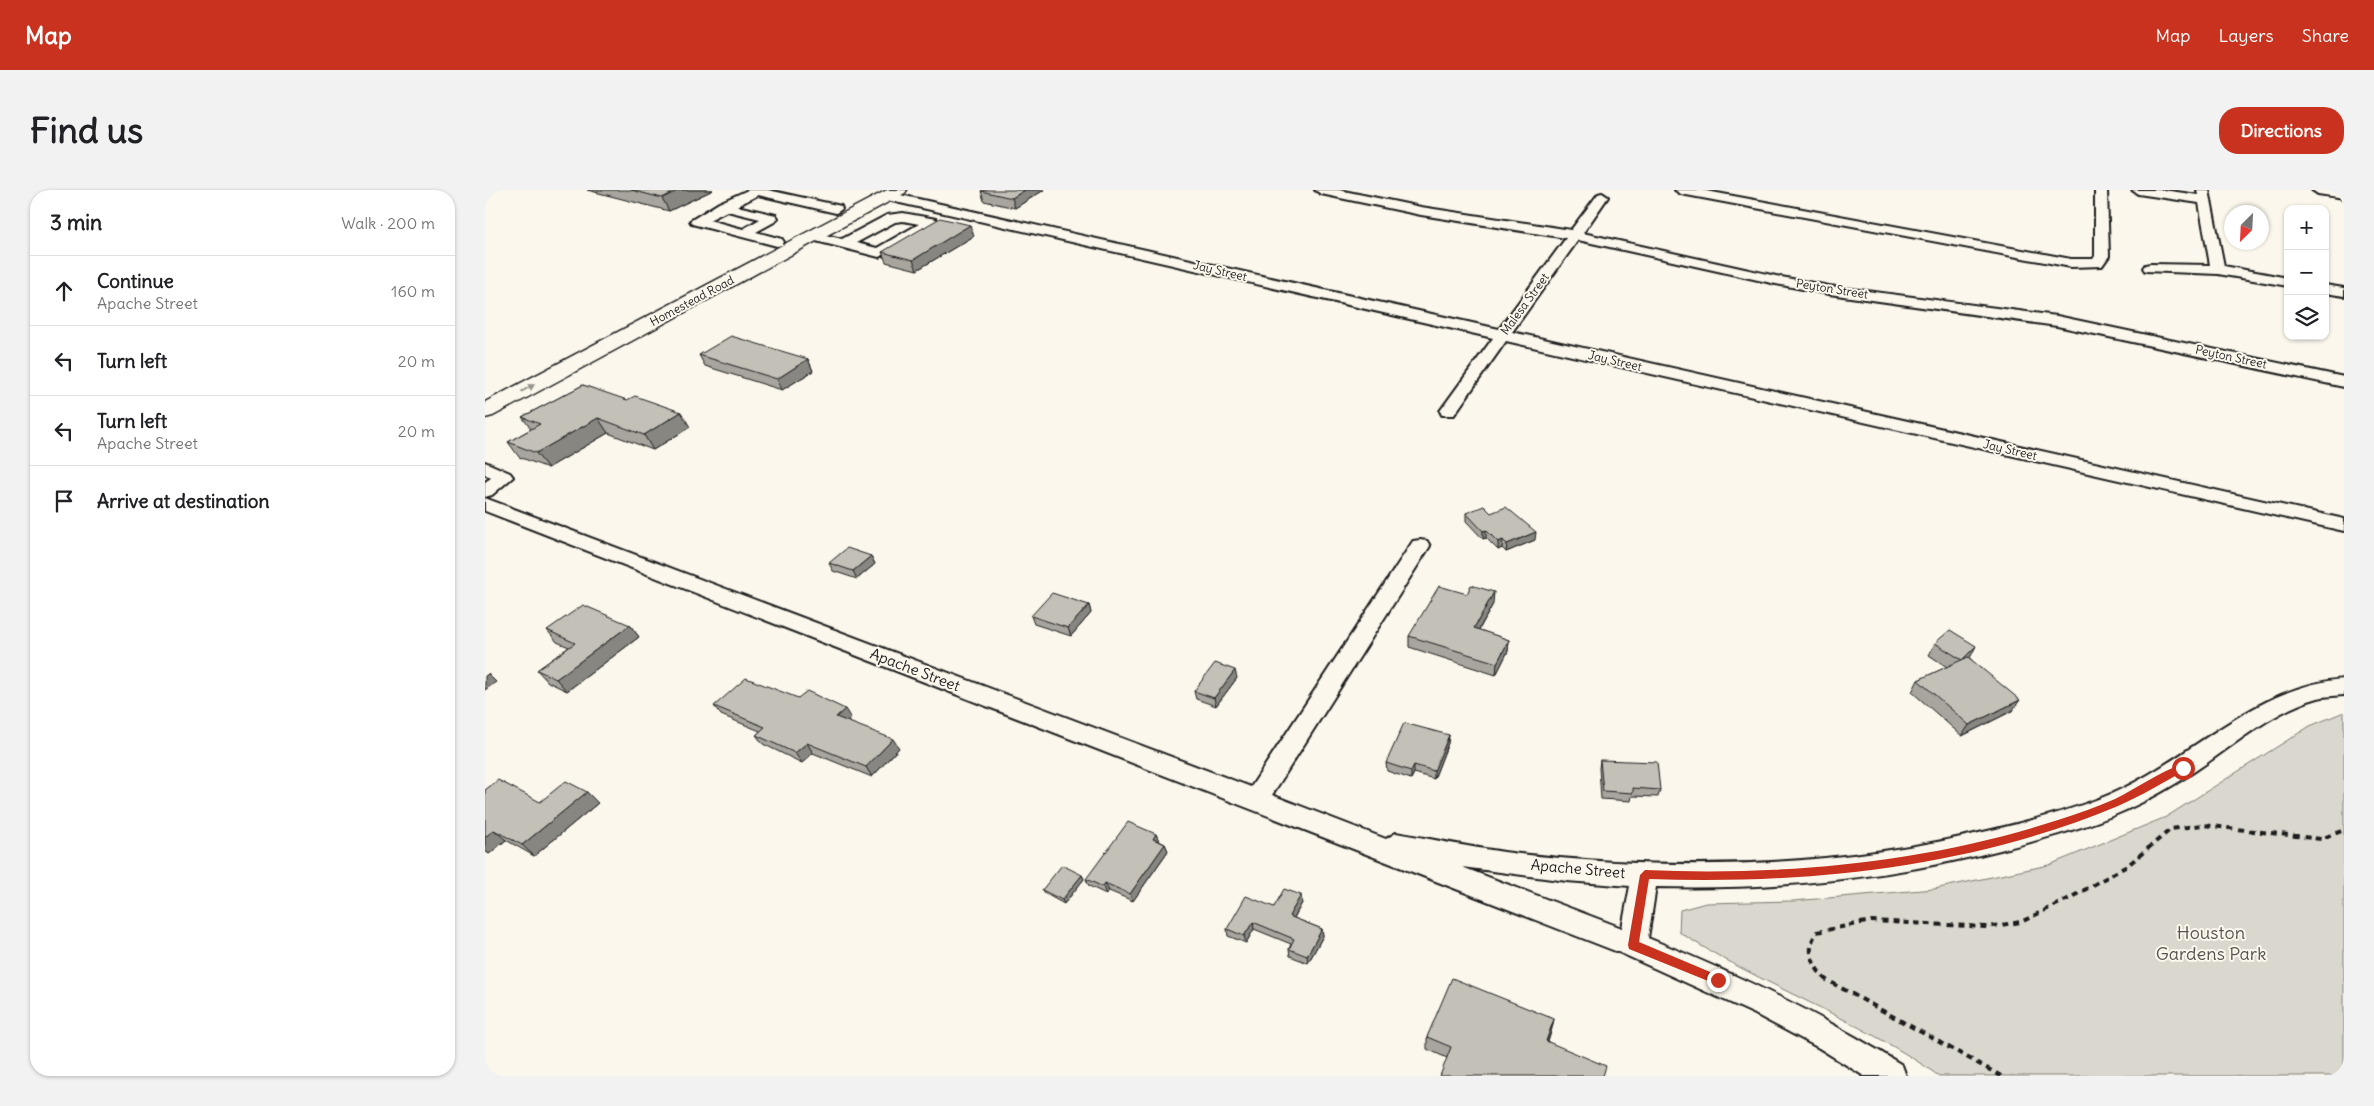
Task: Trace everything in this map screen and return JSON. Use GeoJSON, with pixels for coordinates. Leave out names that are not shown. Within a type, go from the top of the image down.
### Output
{"type":"FeatureCollection","features":[{"type":"Feature","properties":{"kind":"main road","name":"Homestead Road"},"geometry":{"type":"LineString","coordinates":[[485,396],[777,242],[844,213],[886,192]]}},
{"type":"Feature","properties":{"kind":"main road","name":"Homestead Road"},"geometry":{"type":"LineString","coordinates":[[485,411],[813,236],[844,213]]}},
{"type":"Feature","properties":{"kind":"street","name":"Peyton Street"},"geometry":{"type":"LineString","coordinates":[[1321,190],[1421,211],[1575,235],[1776,280],[1837,291],[2057,321],[2344,382]]}},
{"type":"Feature","properties":{"kind":"street"},"geometry":{"type":"LineString","coordinates":[[1681,190],[2071,263],[2089,264],[2097,263],[2102,256],[2101,190]]}},
{"type":"Feature","properties":{"kind":"street"},"geometry":{"type":"LineString","coordinates":[[2138,190],[2204,195],[2217,268],[2220,270]]}},
{"type":"Feature","properties":{"kind":"street"},"geometry":{"type":"LineString","coordinates":[[2318,190],[2344,194]]}},
{"type":"Feature","properties":{"kind":"street"},"geometry":{"type":"LineString","coordinates":[[777,242],[697,221],[756,191],[882,223]]}},
{"type":"Feature","properties":{"kind":"street","name":"Jay Street"},"geometry":{"type":"LineString","coordinates":[[886,192],[931,206],[2344,525]]}},
{"type":"Feature","properties":{"kind":"street","name":"Malesa Street"},"geometry":{"type":"LineString","coordinates":[[1448,411],[1602,197]]}},
{"type":"Feature","properties":{"kind":"street"},"geometry":{"type":"LineString","coordinates":[[724,206],[771,218],[745,234]]}},
{"type":"Feature","properties":{"kind":"street"},"geometry":{"type":"LineString","coordinates":[[911,218],[931,206]]}},
{"type":"Feature","properties":{"kind":"street"},"geometry":{"type":"LineString","coordinates":[[813,236],[879,253],[931,222],[911,218],[892,218],[845,244]]}},
{"type":"Feature","properties":{"kind":"street"},"geometry":{"type":"LineString","coordinates":[[2150,268],[2220,270],[2284,281]]}},
{"type":"Feature","properties":{"kind":"street"},"geometry":{"type":"LineString","coordinates":[[2329,290],[2344,292]]}},
{"type":"Feature","properties":{"kind":"street"},"geometry":{"type":"LineString","coordinates":[[485,467],[504,476],[485,491]]}},
{"type":"Feature","properties":{"kind":"street","name":"Apache Street"},"geometry":{"type":"LineString","coordinates":[[485,504],[1633,945],[1718,980],[1782,1012],[1853,1051],[1891,1076]]}},
{"type":"Feature","properties":{"kind":"street"},"geometry":{"type":"LineString","coordinates":[[1255,801],[1312,716],[1361,636],[1420,546]]}},
{"type":"Feature","properties":{"kind":"street","name":"Apache Street"},"geometry":{"type":"LineString","coordinates":[[1346,835],[1503,863],[1645,875],[1709,877],[1809,872],[1892,862],[1972,848],[2058,824],[2116,802],[2183,768],[2256,718],[2311,691],[2344,687]]}},
{"type":"Feature","properties":{"kind":"street"},"geometry":{"type":"LineString","coordinates":[[1633,945],[1645,875]]}},
{"type":"Feature","properties":{"kind":"path"},"geometry":{"type":"LineString","coordinates":[[2001,1076],[1825,979],[1810,958],[1810,943],[1813,937],[1817,932],[1871,921],[1987,927],[2021,922],[2070,898],[2127,866],[2171,830],[2203,824],[2321,839],[2344,830]]}},
{"type":"Feature","properties":{"kind":"green space","name":"Houston Gardens Park"},"geometry":{"type":"Polygon","coordinates":[[[2344,712],[2344,1076],[1939,1076],[1908,1055],[1876,1037],[1743,969],[1679,932],[1680,910],[1706,903],[1793,901],[1934,889],[2049,865],[2166,817],[2310,726],[2344,712]]]}},
{"type":"Feature","properties":{"kind":"building"},"geometry":{"type":"Polygon","coordinates":[[[631,190],[679,190],[662,198],[631,190]]]}},
{"type":"Feature","properties":{"kind":"building"},"geometry":{"type":"Polygon","coordinates":[[[982,190],[1025,190],[1012,198],[982,190]]]}},
{"type":"Feature","properties":{"kind":"building"},"geometry":{"type":"Polygon","coordinates":[[[940,218],[970,225],[913,260],[882,252],[940,218]]]}},
{"type":"Feature","properties":{"kind":"building"},"geometry":{"type":"Polygon","coordinates":[[[731,336],[808,359],[777,379],[699,355],[731,336]]]}},
{"type":"Feature","properties":{"kind":"building"},"geometry":{"type":"Polygon","coordinates":[[[583,385],[627,400],[635,396],[681,412],[644,435],[598,418],[536,453],[508,442],[540,424],[522,417],[583,385]]]}},
{"type":"Feature","properties":{"kind":"building"},"geometry":{"type":"Polygon","coordinates":[[[1484,506],[1491,513],[1506,507],[1536,532],[1507,544],[1503,540],[1498,542],[1486,530],[1483,531],[1466,513],[1484,506]]]}},
{"type":"Feature","properties":{"kind":"building"},"geometry":{"type":"Polygon","coordinates":[[[847,548],[871,556],[853,571],[829,563],[847,548]]]}},
{"type":"Feature","properties":{"kind":"building"},"geometry":{"type":"Polygon","coordinates":[[[1471,585],[1494,592],[1474,628],[1509,640],[1497,663],[1409,636],[1439,586],[1467,594],[1471,585]]]}},
{"type":"Feature","properties":{"kind":"building"},"geometry":{"type":"Polygon","coordinates":[[[1052,593],[1089,605],[1068,628],[1031,616],[1052,593]]]}},
{"type":"Feature","properties":{"kind":"building"},"geometry":{"type":"Polygon","coordinates":[[[583,605],[630,625],[556,679],[537,670],[575,643],[547,630],[583,605]]]}},
{"type":"Feature","properties":{"kind":"building"},"geometry":{"type":"Polygon","coordinates":[[[1950,630],[1976,646],[1962,660],[1935,643],[1950,630]]]}},
{"type":"Feature","properties":{"kind":"building"},"geometry":{"type":"Polygon","coordinates":[[[1968,657],[2020,700],[1969,725],[1918,680],[1968,657]]]}},
{"type":"Feature","properties":{"kind":"building"},"geometry":{"type":"Polygon","coordinates":[[[1215,663],[1235,670],[1214,698],[1194,691],[1215,663]]]}},
{"type":"Feature","properties":{"kind":"building"},"geometry":{"type":"Polygon","coordinates":[[[746,678],[798,698],[807,691],[845,709],[836,717],[893,739],[866,767],[807,743],[795,753],[756,735],[765,727],[714,706],[746,678]]]}},
{"type":"Feature","properties":{"kind":"building"},"geometry":{"type":"Polygon","coordinates":[[[1404,723],[1449,735],[1434,771],[1414,765],[1411,771],[1386,763],[1404,723]]]}},
{"type":"Feature","properties":{"kind":"building"},"geometry":{"type":"Polygon","coordinates":[[[1600,760],[1657,762],[1660,790],[1633,788],[1633,793],[1603,791],[1600,760]]]}},
{"type":"Feature","properties":{"kind":"building"},"geometry":{"type":"Polygon","coordinates":[[[498,780],[540,802],[566,781],[587,792],[522,845],[494,830],[485,837],[485,790],[498,780]]]}},
{"type":"Feature","properties":{"kind":"building"},"geometry":{"type":"Polygon","coordinates":[[[1128,822],[1156,834],[1153,839],[1165,844],[1130,894],[1105,883],[1103,887],[1086,879],[1128,822]]]}},
{"type":"Feature","properties":{"kind":"building"},"geometry":{"type":"Polygon","coordinates":[[[1062,865],[1082,875],[1062,900],[1042,890],[1062,865]]]}},
{"type":"Feature","properties":{"kind":"building"},"geometry":{"type":"Polygon","coordinates":[[[1284,889],[1301,895],[1289,916],[1322,929],[1307,956],[1289,949],[1294,939],[1253,922],[1244,936],[1227,929],[1246,896],[1274,907],[1284,889]]]}},
{"type":"Feature","properties":{"kind":"building"},"geometry":{"type":"Polygon","coordinates":[[[1452,978],[1554,1019],[1546,1041],[1606,1066],[1603,1076],[1440,1076],[1451,1047],[1427,1037],[1452,978]]]}},
{"type":"Feature","properties":{"kind":"route"},"geometry":{"type":"LineString","coordinates":[[1718,980],[1633,945],[1645,875],[1709,877],[1809,872],[1892,862],[1972,848],[2058,824],[2116,802],[2183,768]]}}]}
